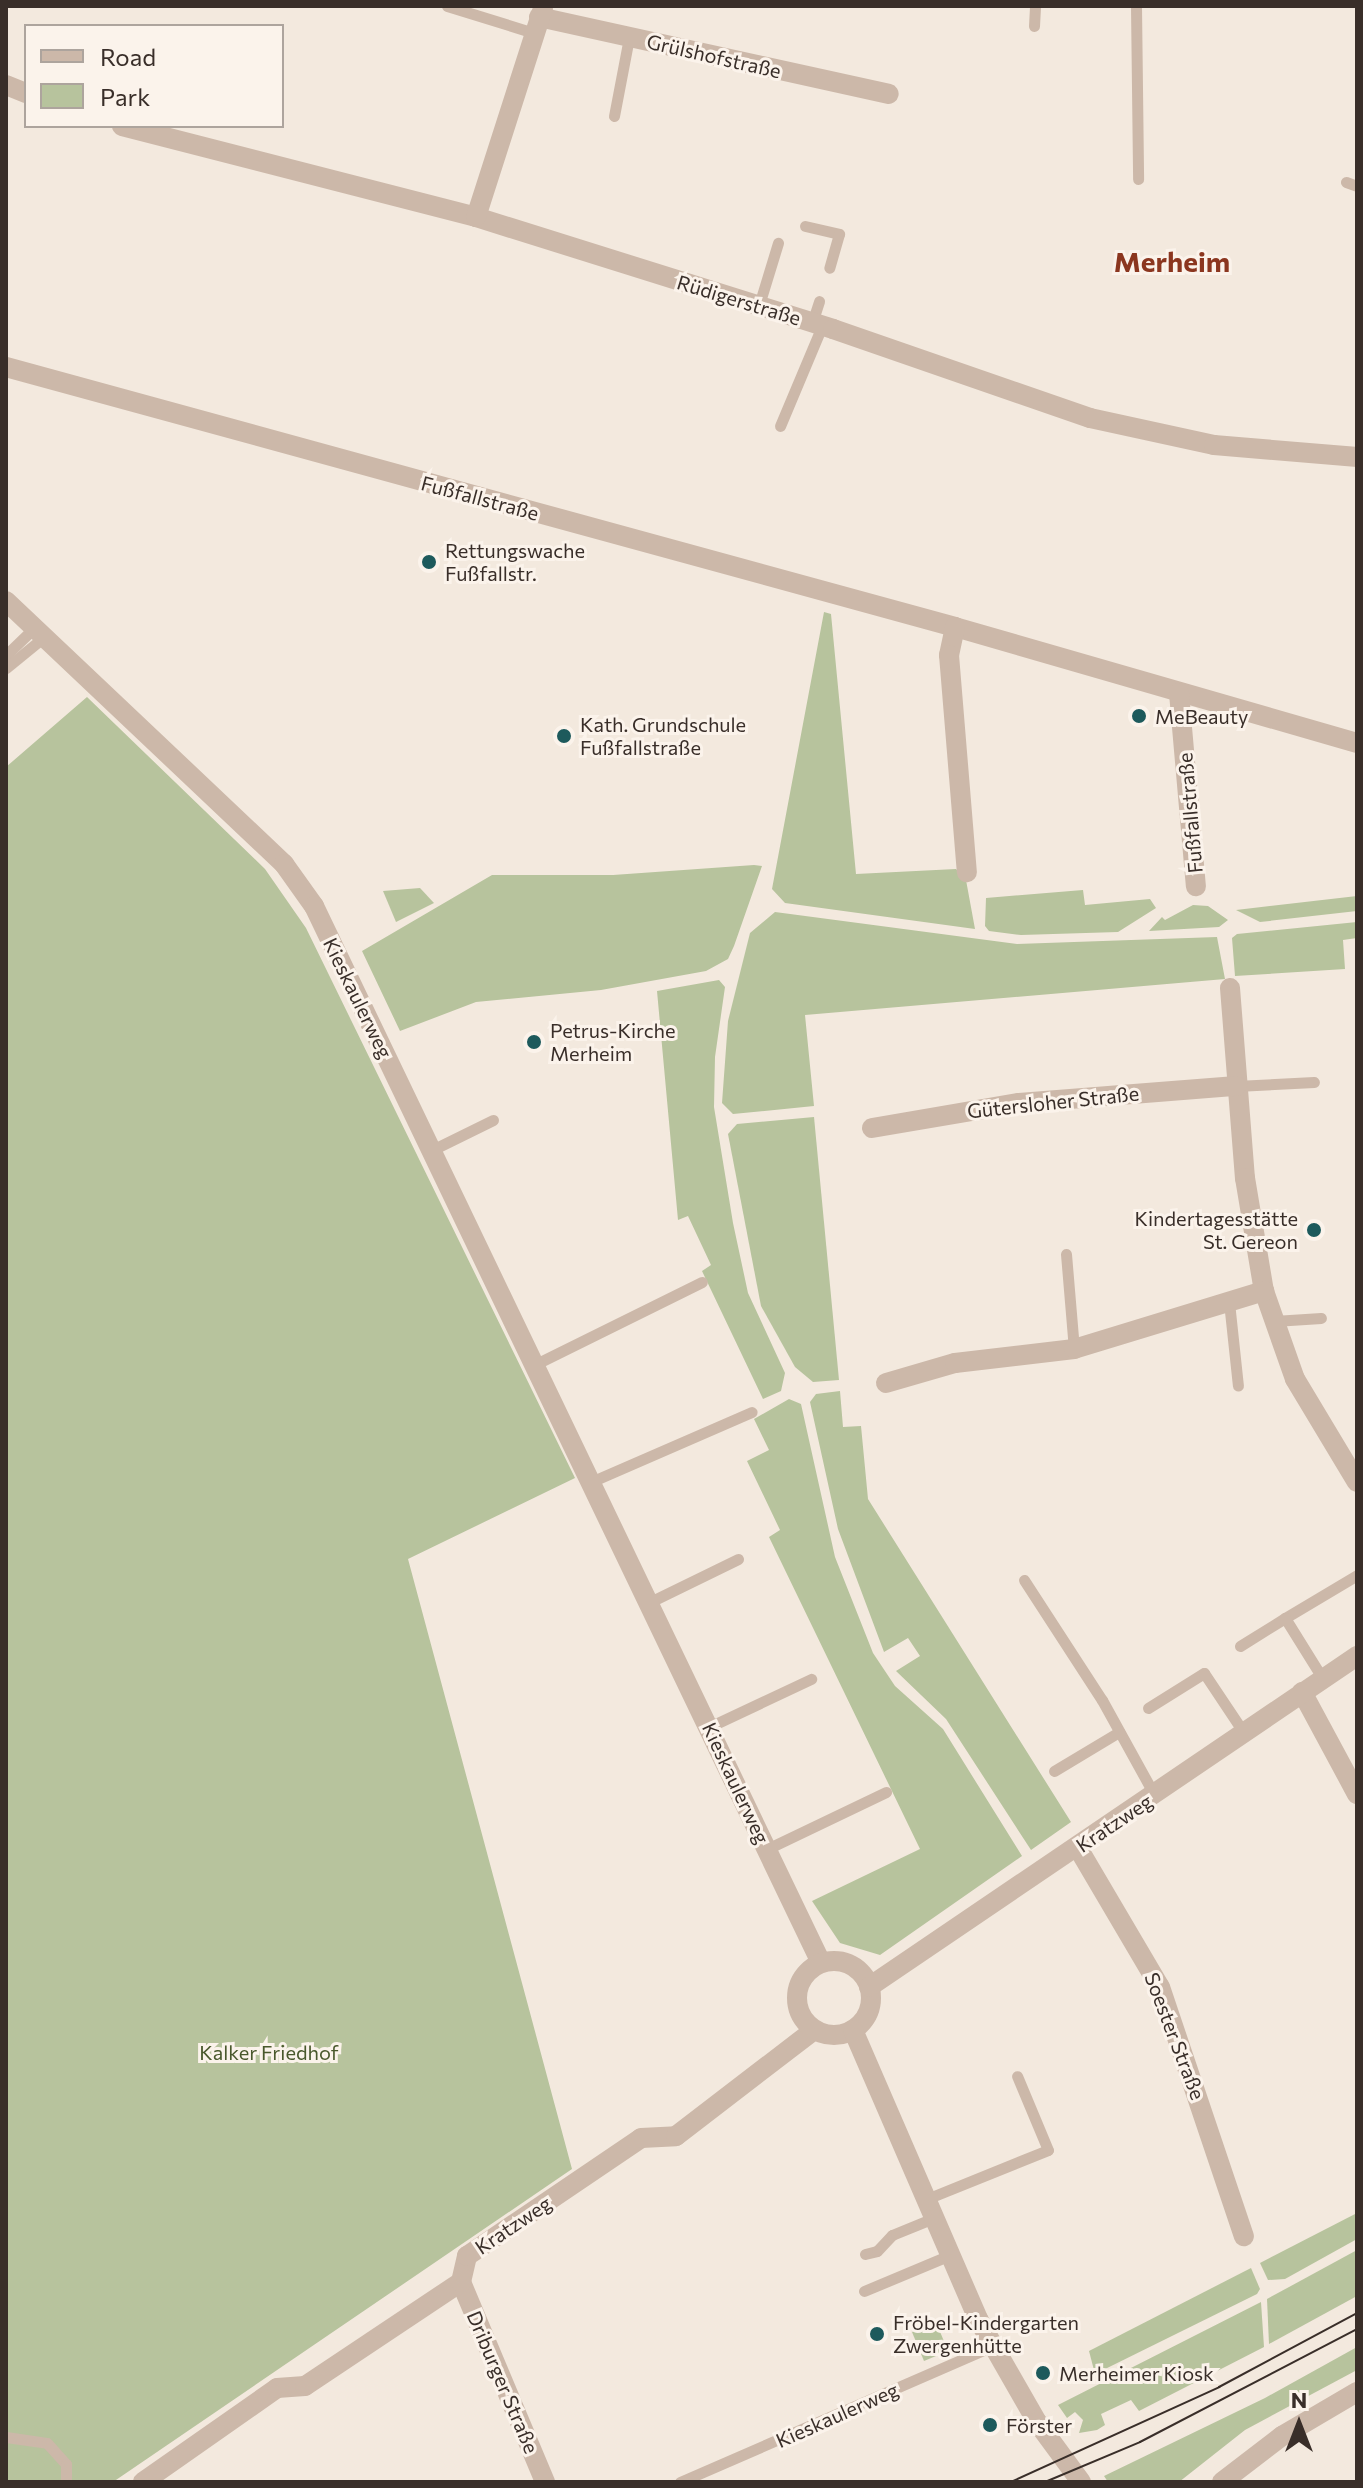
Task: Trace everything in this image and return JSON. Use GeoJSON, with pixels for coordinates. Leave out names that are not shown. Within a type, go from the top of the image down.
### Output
{"type":"FeatureCollection","features":[{"type":"Feature","properties":{"kind":"street","name":"Grülshofstraße"},"geometry":{"type":"LineString","coordinates":[[539,19],[889,94]]}},
{"type":"Feature","properties":{"kind":"street"},"geometry":{"type":"LineString","coordinates":[[476,217],[539,19]]}},
{"type":"Feature","properties":{"kind":"street","name":"Rüdigerstraße"},"geometry":{"type":"LineString","coordinates":[[130,128],[476,217],[759,305],[1090,418],[1214,445],[1357,457]]}},
{"type":"Feature","properties":{"kind":"street","name":"Fußfallstraße"},"geometry":{"type":"LineString","coordinates":[[6,367],[955,627],[1357,743]]}},
{"type":"Feature","properties":{"kind":"street","name":"Kieskaulerweg"},"geometry":{"type":"LineString","coordinates":[[6,601],[284,864],[314,906],[593,1481],[821,1963]]}},
{"type":"Feature","properties":{"kind":"street"},"geometry":{"type":"LineString","coordinates":[[955,627],[949,655],[967,872]]}},
{"type":"Feature","properties":{"kind":"street","name":"Fußfallstraße"},"geometry":{"type":"LineString","coordinates":[[1179,693],[1196,886]]}},
{"type":"Feature","properties":{"kind":"street"},"geometry":{"type":"LineString","coordinates":[[1230,988],[1236,1086],[1264,1291],[1306,1400],[1357,1482]]}},
{"type":"Feature","properties":{"kind":"street","name":"Gütersloher Straße"},"geometry":{"type":"LineString","coordinates":[[872,1128],[1019,1103],[1236,1086]]}},
{"type":"Feature","properties":{"kind":"street"},"geometry":{"type":"LineString","coordinates":[[886,1383],[955,1363],[1074,1349],[1264,1291]]}},
{"type":"Feature","properties":{"kind":"street","name":"Kratzweg"},"geometry":{"type":"LineString","coordinates":[[869,1987],[1155,1796],[1357,1656]]}},
{"type":"Feature","properties":{"kind":"street"},"geometry":{"type":"LineString","coordinates":[[1302,1692],[1357,1794]]}},
{"type":"Feature","properties":{"kind":"street","name":"Soester Straße"},"geometry":{"type":"LineString","coordinates":[[1078,1848],[1160,1987],[1244,2236]]}},
{"type":"Feature","properties":{"kind":"street"},"geometry":{"type":"LineString","coordinates":[[821,1963],[845,1963],[869,1987],[867,2015],[853,2030],[841,2034],[814,2030],[797,2003],[799,1986],[821,1963]]}},
{"type":"Feature","properties":{"kind":"street","name":"Kratzweg"},"geometry":{"type":"LineString","coordinates":[[143,2482],[277,2388],[305,2386],[461,2282],[467,2256],[641,2138],[676,2136],[814,2030]]}},
{"type":"Feature","properties":{"kind":"street"},"geometry":{"type":"LineString","coordinates":[[853,2030],[950,2255],[993,2346],[1037,2422],[1081,2482]]}},
{"type":"Feature","properties":{"kind":"street","name":"Driburger Straße"},"geometry":{"type":"LineString","coordinates":[[461,2282],[545,2482]]}},
{"type":"Feature","properties":{"kind":"street"},"geometry":{"type":"LineString","coordinates":[[1222,2482],[1282,2436],[1357,2392]]}},
{"type":"Feature","properties":{"kind":"lane"},"geometry":{"type":"LineString","coordinates":[[447,6],[539,19]]}},
{"type":"Feature","properties":{"kind":"lane"},"geometry":{"type":"LineString","coordinates":[[1034,26],[1035,6]]}},
{"type":"Feature","properties":{"kind":"lane"},"geometry":{"type":"LineString","coordinates":[[1136,6],[1138,179]]}},
{"type":"Feature","properties":{"kind":"lane"},"geometry":{"type":"LineString","coordinates":[[614,116],[629,37]]}},
{"type":"Feature","properties":{"kind":"lane"},"geometry":{"type":"LineString","coordinates":[[805,226],[839,234],[829,268]]}},
{"type":"Feature","properties":{"kind":"lane"},"geometry":{"type":"LineString","coordinates":[[759,305],[778,243]]}},
{"type":"Feature","properties":{"kind":"lane"},"geometry":{"type":"LineString","coordinates":[[780,426],[817,324],[819,301]]}},
{"type":"Feature","properties":{"kind":"lane"},"geometry":{"type":"LineString","coordinates":[[6,655],[40,632]]}},
{"type":"Feature","properties":{"kind":"lane"},"geometry":{"type":"LineString","coordinates":[[6,668],[40,632]]}},
{"type":"Feature","properties":{"kind":"lane"},"geometry":{"type":"LineString","coordinates":[[1236,1086],[1314,1082]]}},
{"type":"Feature","properties":{"kind":"lane"},"geometry":{"type":"LineString","coordinates":[[432,1150],[493,1120]]}},
{"type":"Feature","properties":{"kind":"lane"},"geometry":{"type":"LineString","coordinates":[[1066,1254],[1074,1349]]}},
{"type":"Feature","properties":{"kind":"lane"},"geometry":{"type":"LineString","coordinates":[[536,1364],[702,1282]]}},
{"type":"Feature","properties":{"kind":"lane"},"geometry":{"type":"LineString","coordinates":[[1229,1302],[1238,1386]]}},
{"type":"Feature","properties":{"kind":"lane"},"geometry":{"type":"LineString","coordinates":[[1274,1321],[1321,1318]]}},
{"type":"Feature","properties":{"kind":"lane"},"geometry":{"type":"LineString","coordinates":[[593,1481],[752,1412]]}},
{"type":"Feature","properties":{"kind":"lane"},"geometry":{"type":"LineString","coordinates":[[650,1602],[738,1559]]}},
{"type":"Feature","properties":{"kind":"lane"},"geometry":{"type":"LineString","coordinates":[[1240,1646],[1357,1575]]}},
{"type":"Feature","properties":{"kind":"lane"},"geometry":{"type":"LineString","coordinates":[[1024,1580],[1119,1732],[1155,1796]]}},
{"type":"Feature","properties":{"kind":"lane"},"geometry":{"type":"LineString","coordinates":[[1285,1618],[1323,1679]]}},
{"type":"Feature","properties":{"kind":"lane"},"geometry":{"type":"LineString","coordinates":[[1148,1708],[1204,1673],[1244,1733]]}},
{"type":"Feature","properties":{"kind":"lane"},"geometry":{"type":"LineString","coordinates":[[709,1727],[811,1679]]}},
{"type":"Feature","properties":{"kind":"lane"},"geometry":{"type":"LineString","coordinates":[[1054,1771],[1119,1732]]}},
{"type":"Feature","properties":{"kind":"lane"},"geometry":{"type":"LineString","coordinates":[[767,1849],[886,1792]]}},
{"type":"Feature","properties":{"kind":"lane"},"geometry":{"type":"LineString","coordinates":[[865,2254],[877,2251],[892,2235],[932,2208],[1048,2150],[1017,2076]]}},
{"type":"Feature","properties":{"kind":"lane"},"geometry":{"type":"LineString","coordinates":[[864,2291],[950,2255]]}},
{"type":"Feature","properties":{"kind":"lane","name":"Kieskaulerweg"},"geometry":{"type":"LineString","coordinates":[[680,2482],[993,2346]]}},
{"type":"Feature","properties":{"kind":"lane"},"geometry":{"type":"LineString","coordinates":[[6,2437],[47,2443],[66,2464],[66,2482]]}},
{"type":"Feature","properties":{"kind":"green space"},"geometry":{"type":"Polygon","coordinates":[[[824,612],[831,614],[856,874],[956,869],[966,880],[975,929],[785,903],[772,889],[824,612]]]}},
{"type":"Feature","properties":{"kind":"green space","name":"Kalker Friedhof"},"geometry":{"type":"Polygon","coordinates":[[[87,697],[265,869],[306,928],[575,1478],[408,1559],[572,2169],[113,2482],[6,2482],[6,767],[87,697]]]}},
{"type":"Feature","properties":{"kind":"green space"},"geometry":{"type":"Polygon","coordinates":[[[762,866],[734,946],[728,959],[706,971],[601,990],[476,1002],[400,1031],[362,951],[492,875],[613,875],[762,866]]]}},
{"type":"Feature","properties":{"kind":"green space"},"geometry":{"type":"Polygon","coordinates":[[[420,888],[434,903],[396,922],[383,891],[420,888]]]}},
{"type":"Feature","properties":{"kind":"green space"},"geometry":{"type":"Polygon","coordinates":[[[1083,890],[1085,905],[1150,899],[1156,908],[1118,932],[1021,935],[989,931],[985,926],[986,898],[1083,890]]]}},
{"type":"Feature","properties":{"kind":"green space"},"geometry":{"type":"Polygon","coordinates":[[[1357,896],[1357,911],[1260,922],[1236,910],[1357,896]]]}},
{"type":"Feature","properties":{"kind":"green space"},"geometry":{"type":"Polygon","coordinates":[[[1193,905],[1208,906],[1228,920],[1219,927],[1149,931],[1162,917],[1165,920],[1193,905]]]}},
{"type":"Feature","properties":{"kind":"green space"},"geometry":{"type":"Polygon","coordinates":[[[775,912],[1017,944],[1217,937],[1225,979],[805,1015],[814,1106],[733,1114],[722,1103],[728,1021],[750,933],[775,912]]]}},
{"type":"Feature","properties":{"kind":"green space"},"geometry":{"type":"Polygon","coordinates":[[[1357,922],[1357,938],[1343,940],[1345,969],[1235,976],[1232,938],[1237,934],[1357,922]]]}},
{"type":"Feature","properties":{"kind":"green space"},"geometry":{"type":"Polygon","coordinates":[[[719,980],[725,987],[715,1057],[714,1107],[733,1223],[748,1293],[785,1373],[781,1391],[763,1399],[702,1271],[711,1265],[688,1216],[678,1220],[657,991],[719,980]]]}},
{"type":"Feature","properties":{"kind":"green space"},"geometry":{"type":"Polygon","coordinates":[[[814,1117],[839,1380],[813,1382],[795,1367],[761,1306],[728,1134],[737,1124],[814,1117]]]}},
{"type":"Feature","properties":{"kind":"green space"},"geometry":{"type":"Polygon","coordinates":[[[840,1391],[843,1427],[861,1426],[868,1499],[1071,1822],[1031,1850],[946,1719],[896,1671],[920,1656],[908,1638],[884,1652],[838,1529],[810,1402],[816,1394],[840,1391]]]}},
{"type":"Feature","properties":{"kind":"green space"},"geometry":{"type":"Polygon","coordinates":[[[789,1399],[801,1404],[835,1557],[873,1653],[895,1686],[943,1729],[1022,1856],[880,1955],[840,1943],[812,1901],[920,1849],[769,1537],[780,1530],[747,1461],[769,1450],[754,1419],[789,1399]]]}},
{"type":"Feature","properties":{"kind":"green space"},"geometry":{"type":"Polygon","coordinates":[[[1357,2213],[1357,2239],[1285,2279],[1268,2280],[1260,2263],[1357,2213]]]}},
{"type":"Feature","properties":{"kind":"green space"},"geometry":{"type":"Polygon","coordinates":[[[1357,2250],[1357,2296],[1269,2344],[1267,2299],[1357,2250]]]}},
{"type":"Feature","properties":{"kind":"green space"},"geometry":{"type":"Polygon","coordinates":[[[1251,2268],[1260,2289],[1257,2294],[1095,2374],[1089,2351],[1251,2268]]]}},
{"type":"Feature","properties":{"kind":"green space"},"geometry":{"type":"Polygon","coordinates":[[[1261,2302],[1264,2347],[1139,2411],[1131,2400],[1101,2414],[1105,2425],[1097,2430],[1079,2433],[1083,2420],[1075,2412],[1067,2418],[1058,2405],[1261,2302]]]}},
{"type":"Feature","properties":{"kind":"green space"},"geometry":{"type":"Polygon","coordinates":[[[936,2322],[948,2351],[924,2361],[912,2332],[936,2322]]]}},
{"type":"Feature","properties":{"kind":"green space"},"geometry":{"type":"Polygon","coordinates":[[[1357,2347],[1357,2370],[1245,2430],[1179,2482],[1108,2482],[1104,2476],[1265,2398],[1357,2347]]]}},
{"type":"Feature","properties":{"kind":"tram line"},"geometry":{"type":"LineString","coordinates":[[1011,2482],[1219,2387],[1357,2313]]}},
{"type":"Feature","properties":{"kind":"tram line"},"geometry":{"type":"LineString","coordinates":[[1045,2482],[1140,2442],[1357,2329]]}},
{"type":"Feature","properties":{"kind":"place","name":"Rettungswache Fußfallstr."},"geometry":{"type":"Point","coordinates":[429,562]}},
{"type":"Feature","properties":{"kind":"place","name":"MeBeauty"},"geometry":{"type":"Point","coordinates":[1139,716]}},
{"type":"Feature","properties":{"kind":"place","name":"Kath. Grundschule Fußfallstraße"},"geometry":{"type":"Point","coordinates":[564,736]}},
{"type":"Feature","properties":{"kind":"place","name":"Petrus-Kirche Merheim"},"geometry":{"type":"Point","coordinates":[534,1042]}},
{"type":"Feature","properties":{"kind":"place","name":"Kindertagesstätte St. Gereon"},"geometry":{"type":"Point","coordinates":[1314,1230]}},
{"type":"Feature","properties":{"kind":"place","name":"Fröbel-Kindergarten Zwergenhütte"},"geometry":{"type":"Point","coordinates":[877,2334]}},
{"type":"Feature","properties":{"kind":"place","name":"Merheimer Kiosk"},"geometry":{"type":"Point","coordinates":[1043,2373]}},
{"type":"Feature","properties":{"kind":"place","name":"Förster"},"geometry":{"type":"Point","coordinates":[990,2425]}},
{"type":"Feature","properties":{"kind":"district","name":"Merheim"},"geometry":{"type":"Point","coordinates":[1172,261]}}]}
